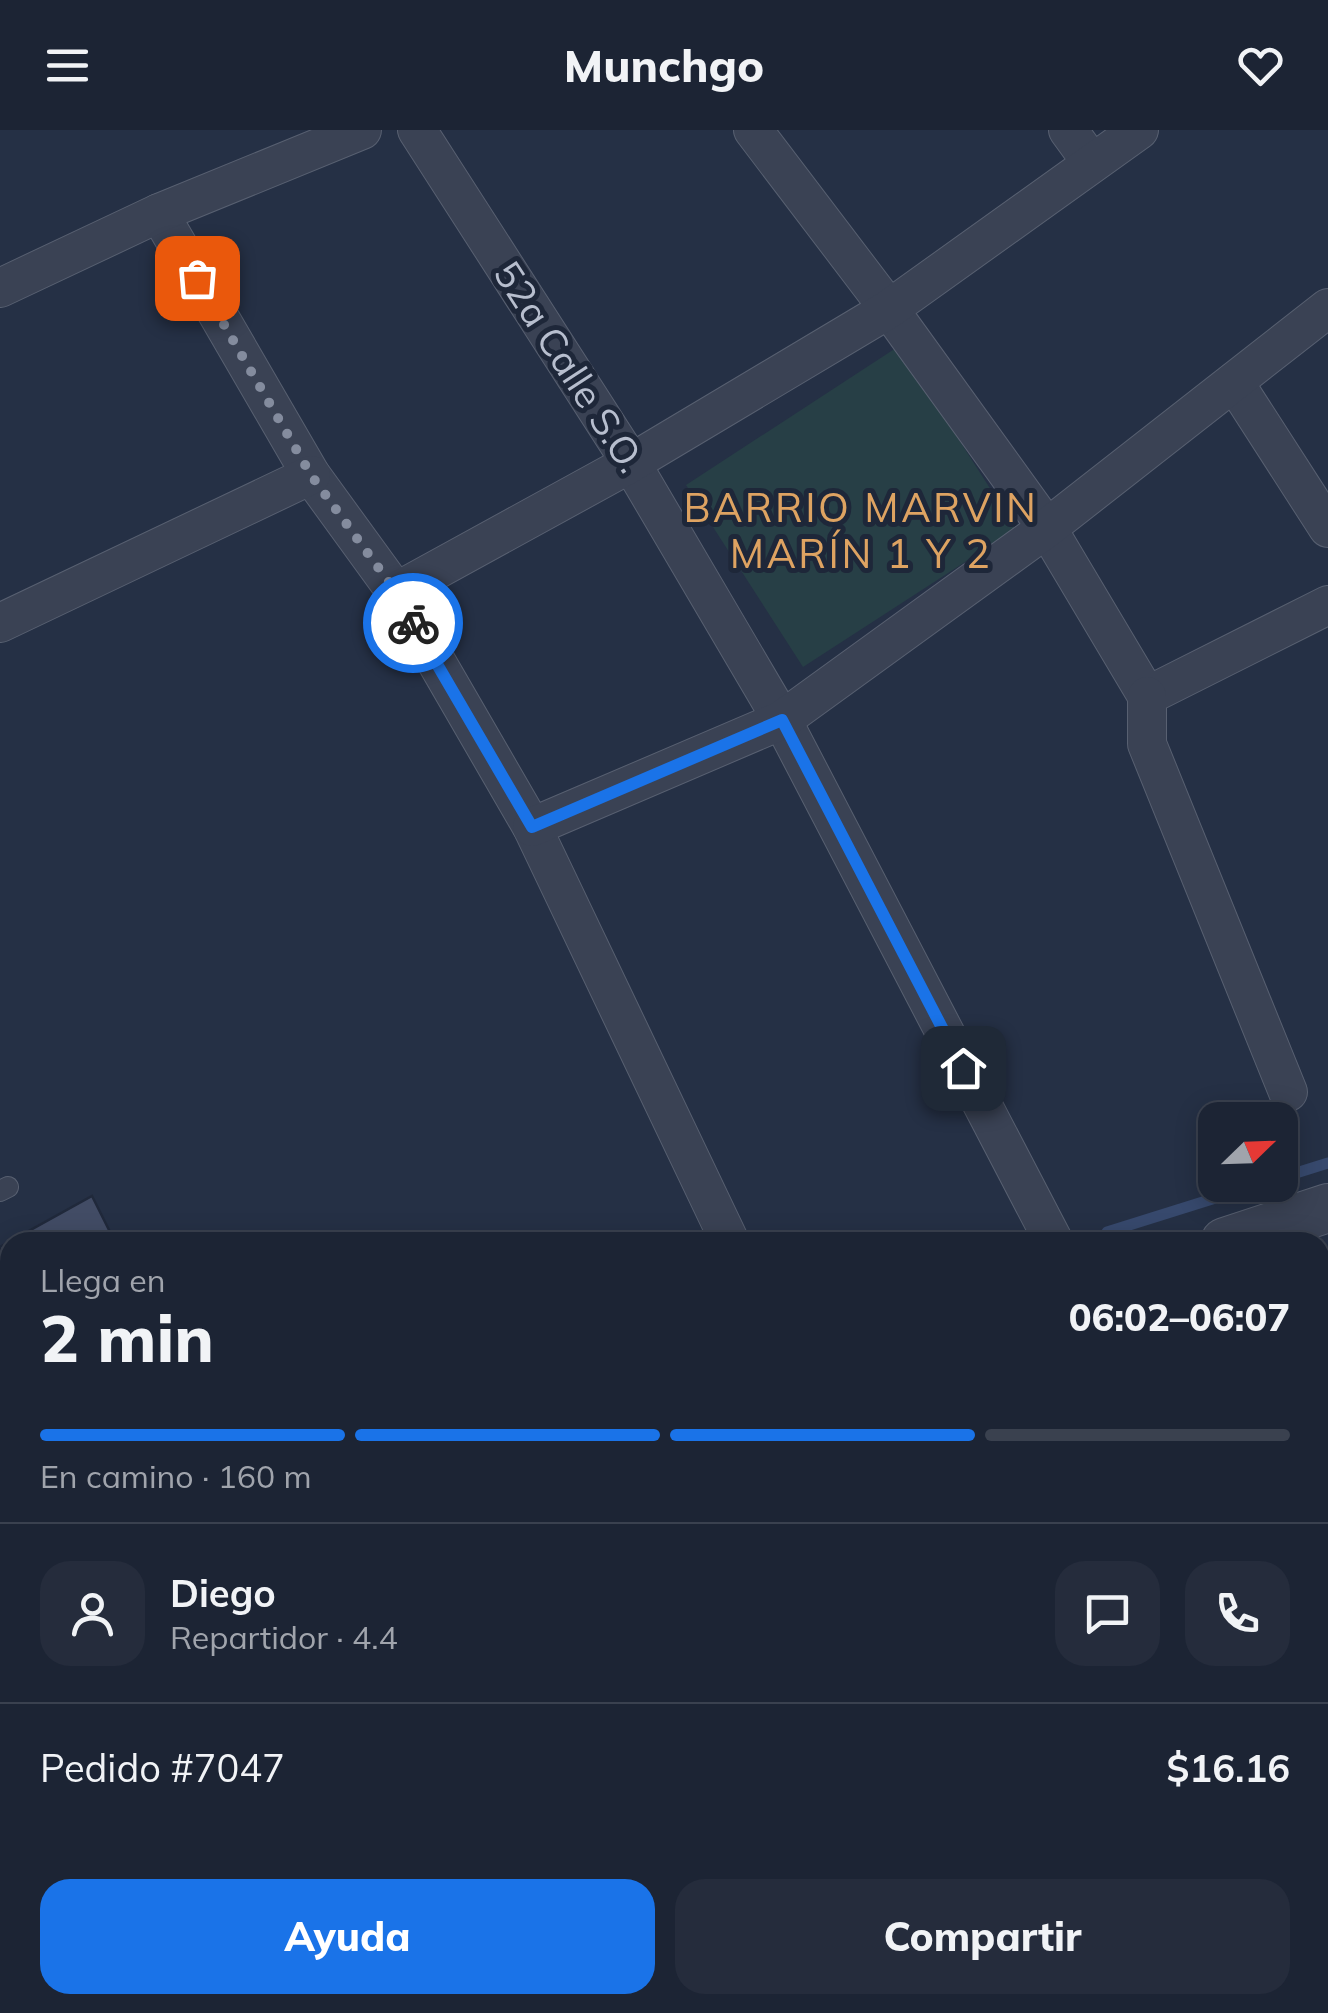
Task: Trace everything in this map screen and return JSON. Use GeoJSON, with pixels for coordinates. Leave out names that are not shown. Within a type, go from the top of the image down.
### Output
{"type":"FeatureCollection","features":[{"type":"Feature","properties":{"kind":"street"},"geometry":{"type":"LineString","coordinates":[[0,288],[159,213],[362,130]]}},
{"type":"Feature","properties":{"kind":"street","name":"52a Calle S.O."},"geometry":{"type":"LineString","coordinates":[[417,130],[631,463],[782,720],[1049,1232]]}},
{"type":"Feature","properties":{"kind":"street"},"geometry":{"type":"LineString","coordinates":[[752,130],[889,309],[1048,528],[1146,696],[1147,744],[1288,1092]]}},
{"type":"Feature","properties":{"kind":"street"},"geometry":{"type":"LineString","coordinates":[[1068,130],[1092,163]]}},
{"type":"Feature","properties":{"kind":"street"},"geometry":{"type":"LineString","coordinates":[[396,592],[631,463],[889,309],[1138,130]]}},
{"type":"Feature","properties":{"kind":"street"},"geometry":{"type":"LineString","coordinates":[[159,213],[311,475],[396,592],[532,827],[725,1232]]}},
{"type":"Feature","properties":{"kind":"street"},"geometry":{"type":"LineString","coordinates":[[532,827],[782,720],[1048,528],[1328,308]]}},
{"type":"Feature","properties":{"kind":"street"},"geometry":{"type":"LineString","coordinates":[[1234,382],[1328,528]]}},
{"type":"Feature","properties":{"kind":"street"},"geometry":{"type":"LineString","coordinates":[[0,623],[311,475]]}},
{"type":"Feature","properties":{"kind":"street"},"geometry":{"type":"LineString","coordinates":[[1146,696],[1328,604]]}},
{"type":"Feature","properties":{"kind":"street"},"geometry":{"type":"LineString","coordinates":[[1255,1232],[1328,1208]]}},
{"type":"Feature","properties":{"kind":"shaded area"},"geometry":{"type":"Polygon","coordinates":[[[899,346],[1016,529],[803,667],[686,485],[899,346]]]}},
{"type":"Feature","properties":{"kind":"building"},"geometry":{"type":"Polygon","coordinates":[[[92,1196],[110,1232],[27,1232],[92,1196]]]}},
{"type":"Feature","properties":{"kind":"waterway"},"geometry":{"type":"LineString","coordinates":[[1298,1172],[1328,1163]]}},
{"type":"Feature","properties":{"kind":"waterway"},"geometry":{"type":"LineString","coordinates":[[1107,1232],[1203,1202]]}},
{"type":"Feature","properties":{"kind":"way so far"},"geometry":{"type":"LineString","coordinates":[[197,278],[311,475],[396,592],[413,623]]}},
{"type":"Feature","properties":{"kind":"district","name":"BARRIO MARVIN MARÍN 1 Y 2"},"geometry":{"type":"Point","coordinates":[861,531]}},
{"type":"Feature","properties":{"kind":"route"},"geometry":{"type":"LineString","coordinates":[[413,623],[532,827],[782,720],[963,1068]]}}]}
